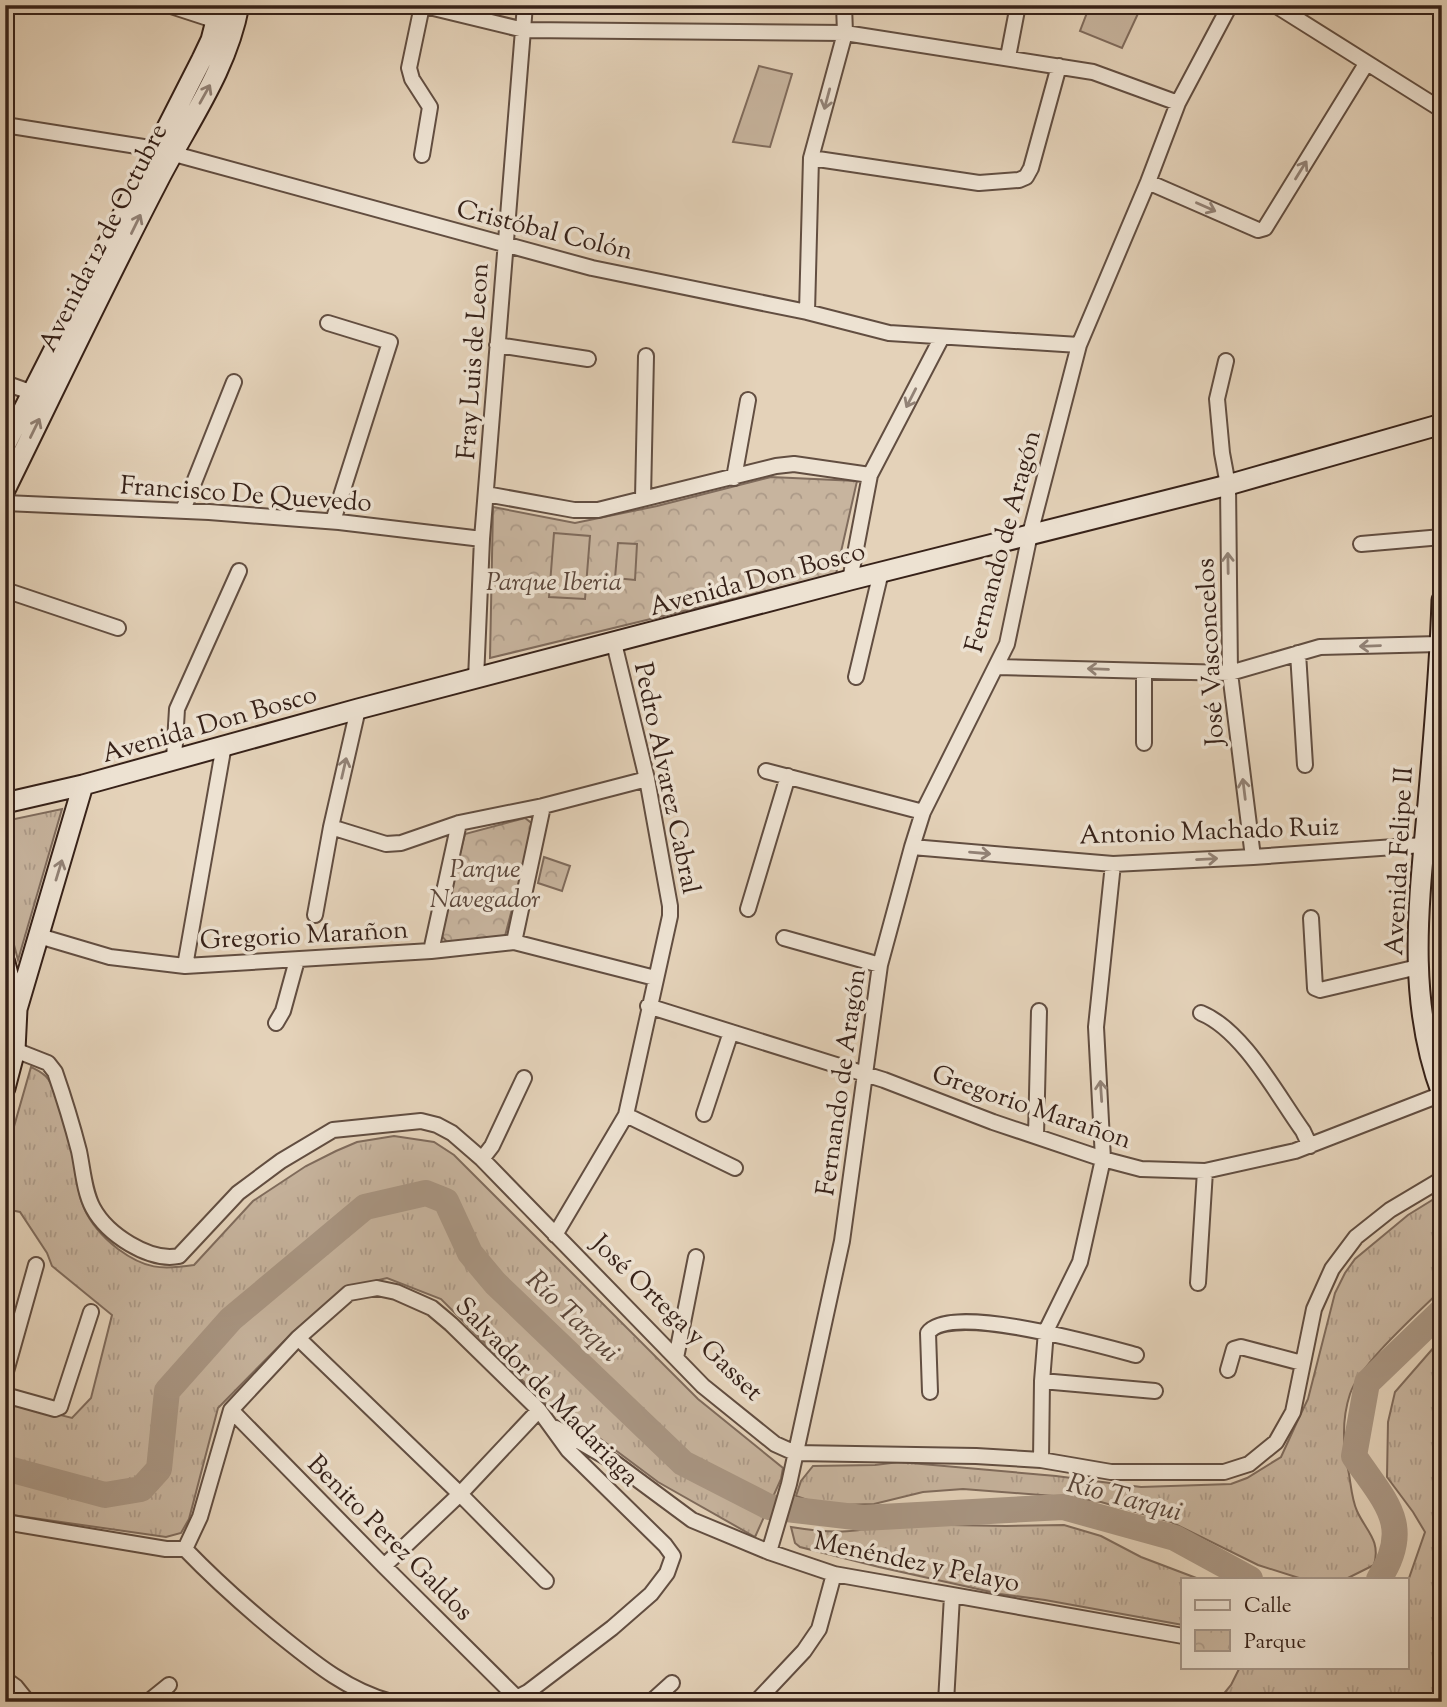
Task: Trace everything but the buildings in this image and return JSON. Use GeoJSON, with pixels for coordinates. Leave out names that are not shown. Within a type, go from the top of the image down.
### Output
{"type":"FeatureCollection","features":[{"type":"Feature","properties":{"kind":"main road","name":"Avenida 12 de Octubre"},"geometry":{"type":"LineString","coordinates":[[5,446],[164,152],[220,69],[234,35],[239,5]]}},
{"type":"Feature","properties":{"kind":"main road","name":"Avenida 12 de Octubre"},"geometry":{"type":"LineString","coordinates":[[5,489],[164,152],[219,13]]}},
{"type":"Feature","properties":{"kind":"main road","name":"Avenida Don Bosco"},"geometry":{"type":"LineString","coordinates":[[5,803],[83,785],[358,709],[850,580],[1228,485],[1442,424]]}},
{"type":"Feature","properties":{"kind":"main road","name":"Avenida Felipe II"},"geometry":{"type":"LineString","coordinates":[[1442,600],[1423,845],[1418,967],[1421,1018],[1429,1057],[1442,1094]]}},
{"type":"Feature","properties":{"kind":"main road"},"geometry":{"type":"LineString","coordinates":[[5,1088],[17,1009],[83,785]]}},
{"type":"Feature","properties":{"kind":"main road"},"geometry":{"type":"LineString","coordinates":[[5,963],[17,1009]]}},
{"type":"Feature","properties":{"kind":"street"},"geometry":{"type":"LineString","coordinates":[[167,5],[219,13]]}},
{"type":"Feature","properties":{"kind":"street"},"geometry":{"type":"LineString","coordinates":[[422,155],[430,107],[408,68],[421,5],[524,30],[845,33],[1093,72],[1178,103]]}},
{"type":"Feature","properties":{"kind":"street","name":"Fray Luis de Leon"},"geometry":{"type":"LineString","coordinates":[[475,678],[482,539],[525,5]]}},
{"type":"Feature","properties":{"kind":"street"},"geometry":{"type":"LineString","coordinates":[[807,312],[811,158],[845,33],[844,5]]}},
{"type":"Feature","properties":{"kind":"street"},"geometry":{"type":"LineString","coordinates":[[1009,57],[1018,5]]}},
{"type":"Feature","properties":{"kind":"street","name":"Fernando de Aragón"},"geometry":{"type":"LineString","coordinates":[[771,1546],[789,1484],[842,1241],[867,1075],[880,965],[912,847],[923,811],[1007,644],[1030,534],[1079,345],[1148,182],[1178,103],[1230,5]]}},
{"type":"Feature","properties":{"kind":"street"},"geometry":{"type":"LineString","coordinates":[[1275,5],[1442,110]]}},
{"type":"Feature","properties":{"kind":"street"},"geometry":{"type":"LineString","coordinates":[[1148,182],[1258,230],[1265,228],[1366,64]]}},
{"type":"Feature","properties":{"kind":"street"},"geometry":{"type":"LineString","coordinates":[[811,158],[979,183],[1019,180],[1026,177],[1031,168],[1059,66]]}},
{"type":"Feature","properties":{"kind":"street","name":"Cristóbal Colón"},"geometry":{"type":"LineString","coordinates":[[5,125],[164,152],[592,268],[807,312],[889,333],[1079,345]]}},
{"type":"Feature","properties":{"kind":"street"},"geometry":{"type":"LineString","coordinates":[[328,323],[390,342],[333,521]]}},
{"type":"Feature","properties":{"kind":"street"},"geometry":{"type":"LineString","coordinates":[[850,580],[870,475],[942,337]]}},
{"type":"Feature","properties":{"kind":"street"},"geometry":{"type":"LineString","coordinates":[[497,345],[588,359]]}},
{"type":"Feature","properties":{"kind":"street"},"geometry":{"type":"LineString","coordinates":[[643,498],[646,356]]}},
{"type":"Feature","properties":{"kind":"street","name":"José Vasconcelos"},"geometry":{"type":"LineString","coordinates":[[1226,361],[1217,398],[1228,485],[1230,673],[1253,857]]}},
{"type":"Feature","properties":{"kind":"street"},"geometry":{"type":"LineString","coordinates":[[183,510],[234,382]]}},
{"type":"Feature","properties":{"kind":"street"},"geometry":{"type":"LineString","coordinates":[[5,383],[33,393]]}},
{"type":"Feature","properties":{"kind":"street"},"geometry":{"type":"LineString","coordinates":[[734,478],[748,400]]}},
{"type":"Feature","properties":{"kind":"street"},"geometry":{"type":"LineString","coordinates":[[486,494],[574,510],[598,510],[776,466],[794,464],[870,475]]}},
{"type":"Feature","properties":{"kind":"street","name":"Francisco De Quevedo"},"geometry":{"type":"LineString","coordinates":[[5,503],[183,510],[333,521],[482,539]]}},
{"type":"Feature","properties":{"kind":"street"},"geometry":{"type":"LineString","coordinates":[[1361,544],[1442,537]]}},
{"type":"Feature","properties":{"kind":"street"},"geometry":{"type":"LineString","coordinates":[[174,760],[177,709],[239,571]]}},
{"type":"Feature","properties":{"kind":"street"},"geometry":{"type":"LineString","coordinates":[[856,677],[881,572]]}},
{"type":"Feature","properties":{"kind":"street"},"geometry":{"type":"LineString","coordinates":[[5,590],[118,628]]}},
{"type":"Feature","properties":{"kind":"street"},"geometry":{"type":"LineString","coordinates":[[996,667],[1230,673],[1320,647],[1440,633]]}},
{"type":"Feature","properties":{"kind":"street","name":"Pedro Alvarez Cabral"},"geometry":{"type":"LineString","coordinates":[[555,1235],[626,1115],[670,916],[647,779],[614,643]]}},
{"type":"Feature","properties":{"kind":"street"},"geometry":{"type":"LineString","coordinates":[[1298,653],[1305,765]]}},
{"type":"Feature","properties":{"kind":"street"},"geometry":{"type":"LineString","coordinates":[[1144,671],[1144,743]]}},
{"type":"Feature","properties":{"kind":"street"},"geometry":{"type":"LineString","coordinates":[[315,915],[331,827],[358,709]]}},
{"type":"Feature","properties":{"kind":"street"},"geometry":{"type":"LineString","coordinates":[[185,965],[224,745]]}},
{"type":"Feature","properties":{"kind":"street"},"geometry":{"type":"LineString","coordinates":[[766,771],[923,811]]}},
{"type":"Feature","properties":{"kind":"street"},"geometry":{"type":"LineString","coordinates":[[748,909],[788,776]]}},
{"type":"Feature","properties":{"kind":"street"},"geometry":{"type":"LineString","coordinates":[[331,827],[386,844],[401,843],[459,823],[543,806],[647,779]]}},
{"type":"Feature","properties":{"kind":"street"},"geometry":{"type":"LineString","coordinates":[[514,942],[543,806]]}},
{"type":"Feature","properties":{"kind":"street"},"geometry":{"type":"LineString","coordinates":[[430,951],[459,823]]}},
{"type":"Feature","properties":{"kind":"street","name":"Antonio Machado Ruiz"},"geometry":{"type":"LineString","coordinates":[[912,847],[1113,864],[1423,845]]}},
{"type":"Feature","properties":{"kind":"street"},"geometry":{"type":"LineString","coordinates":[[1041,1461],[1046,1331],[1080,1262],[1103,1159],[1096,1027],[1113,864]]}},
{"type":"Feature","properties":{"kind":"street"},"geometry":{"type":"LineString","coordinates":[[1311,918],[1315,988],[1320,990],[1418,967]]}},
{"type":"Feature","properties":{"kind":"street","name":"Gregorio Marañon"},"geometry":{"type":"LineString","coordinates":[[39,936],[110,957],[185,965],[430,951],[514,942],[655,978]]}},
{"type":"Feature","properties":{"kind":"street"},"geometry":{"type":"LineString","coordinates":[[784,938],[880,965]]}},
{"type":"Feature","properties":{"kind":"street"},"geometry":{"type":"LineString","coordinates":[[276,1023],[283,1011],[297,960]]}},
{"type":"Feature","properties":{"kind":"street","name":"Gregorio Marañon"},"geometry":{"type":"LineString","coordinates":[[648,1006],[867,1075],[1036,1136],[1140,1169],[1205,1171],[1295,1152],[1442,1094]]}},
{"type":"Feature","properties":{"kind":"street"},"geometry":{"type":"LineString","coordinates":[[1036,1136],[1039,1011]]}},
{"type":"Feature","properties":{"kind":"street"},"geometry":{"type":"LineString","coordinates":[[1201,1013],[1220,1025],[1238,1042],[1303,1132],[1310,1146]]}},
{"type":"Feature","properties":{"kind":"street"},"geometry":{"type":"LineString","coordinates":[[704,1114],[731,1032]]}},
{"type":"Feature","properties":{"kind":"street","name":"José Ortega y Gasset"},"geometry":{"type":"LineString","coordinates":[[10,1049],[48,1063],[55,1072],[79,1151],[86,1189],[98,1216],[136,1247],[169,1257],[179,1256],[238,1193],[281,1161],[333,1130],[421,1121],[437,1125],[452,1133],[482,1159],[703,1386],[775,1444],[795,1453],[976,1456],[1041,1461],[1111,1472],[1224,1472],[1249,1464],[1276,1442],[1293,1412],[1314,1309],[1332,1269],[1356,1237],[1390,1210],[1442,1180]]}},
{"type":"Feature","properties":{"kind":"street"},"geometry":{"type":"LineString","coordinates":[[482,1159],[492,1146],[524,1078]]}},
{"type":"Feature","properties":{"kind":"street"},"geometry":{"type":"LineString","coordinates":[[626,1115],[736,1168]]}},
{"type":"Feature","properties":{"kind":"street"},"geometry":{"type":"LineString","coordinates":[[1198,1283],[1205,1171]]}},
{"type":"Feature","properties":{"kind":"street"},"geometry":{"type":"LineString","coordinates":[[676,1358],[696,1257]]}},
{"type":"Feature","properties":{"kind":"street"},"geometry":{"type":"LineString","coordinates":[[5,1375],[36,1265]]}},
{"type":"Feature","properties":{"kind":"street","name":"Salvador de Madariaga"},"geometry":{"type":"LineString","coordinates":[[185,1549],[200,1517],[231,1410],[298,1338],[349,1293],[368,1288],[387,1289],[432,1308],[539,1410],[568,1450],[673,1556],[667,1573],[651,1594],[612,1628],[520,1698]]}},
{"type":"Feature","properties":{"kind":"street"},"geometry":{"type":"LineString","coordinates":[[5,1395],[55,1409],[60,1407],[91,1312]]}},
{"type":"Feature","properties":{"kind":"street"},"geometry":{"type":"LineString","coordinates":[[930,1392],[928,1333],[932,1328],[961,1321],[1046,1331],[1136,1355]]}},
{"type":"Feature","properties":{"kind":"street"},"geometry":{"type":"LineString","coordinates":[[298,1338],[546,1581]]}},
{"type":"Feature","properties":{"kind":"street"},"geometry":{"type":"LineString","coordinates":[[1228,1370],[1234,1349],[1241,1347],[1302,1363]]}},
{"type":"Feature","properties":{"kind":"street"},"geometry":{"type":"LineString","coordinates":[[1042,1381],[1155,1391]]}},
{"type":"Feature","properties":{"kind":"street","name":"Benito Perez Galdos"},"geometry":{"type":"LineString","coordinates":[[231,1410],[384,1566],[520,1698]]}},
{"type":"Feature","properties":{"kind":"street"},"geometry":{"type":"LineString","coordinates":[[384,1566],[460,1494],[539,1410]]}},
{"type":"Feature","properties":{"kind":"street","name":"Menéndez y Pelayo"},"geometry":{"type":"LineString","coordinates":[[550,1424],[611,1460],[692,1520],[771,1546],[834,1574],[1181,1636]]}},
{"type":"Feature","properties":{"kind":"street"},"geometry":{"type":"LineString","coordinates":[[5,1522],[166,1549],[185,1549],[222,1588],[333,1676],[365,1694],[391,1702]]}},
{"type":"Feature","properties":{"kind":"street"},"geometry":{"type":"LineString","coordinates":[[757,1701],[804,1651],[819,1629],[834,1574]]}},
{"type":"Feature","properties":{"kind":"street"},"geometry":{"type":"LineString","coordinates":[[946,1702],[952,1596]]}},
{"type":"Feature","properties":{"kind":"street"},"geometry":{"type":"LineString","coordinates":[[5,1679],[16,1687],[28,1702]]}},
{"type":"Feature","properties":{"kind":"street"},"geometry":{"type":"LineString","coordinates":[[651,1702],[672,1683]]}},
{"type":"Feature","properties":{"kind":"street"},"geometry":{"type":"LineString","coordinates":[[148,1702],[169,1685]]}},
{"type":"Feature","properties":{"kind":"green space"},"geometry":{"type":"Polygon","coordinates":[[[1090,5],[1142,5],[1122,48],[1080,31],[1090,5]]]}},
{"type":"Feature","properties":{"kind":"green space"},"geometry":{"type":"Polygon","coordinates":[[[759,66],[792,74],[770,147],[733,142],[759,66]]]}},
{"type":"Feature","properties":{"kind":"green space","name":"Parque Iberia"},"geometry":{"type":"Polygon","coordinates":[[[771,477],[857,481],[836,574],[490,658],[493,507],[575,523],[657,506],[771,477]]]}},
{"type":"Feature","properties":{"kind":"green space"},"geometry":{"type":"Polygon","coordinates":[[[554,533],[590,536],[585,599],[549,597],[554,533]]]}},
{"type":"Feature","properties":{"kind":"green space"},"geometry":{"type":"Polygon","coordinates":[[[618,543],[637,544],[635,580],[615,578],[618,543]]]}},
{"type":"Feature","properties":{"kind":"green space"},"geometry":{"type":"Polygon","coordinates":[[[62,809],[18,960],[5,911],[5,821],[62,809]]]}},
{"type":"Feature","properties":{"kind":"green space","name":"Parque Navegador"},"geometry":{"type":"Polygon","coordinates":[[[525,818],[534,825],[505,936],[447,942],[439,933],[465,834],[525,818]]]}},
{"type":"Feature","properties":{"kind":"green space"},"geometry":{"type":"Polygon","coordinates":[[[544,857],[570,866],[562,891],[538,883],[544,857]]]}},
{"type":"Feature","properties":{"kind":"green space"},"geometry":{"type":"Polygon","coordinates":[[[31,1067],[46,1077],[61,1105],[73,1146],[80,1195],[90,1220],[118,1249],[137,1261],[154,1266],[194,1265],[253,1201],[306,1166],[336,1151],[357,1142],[394,1136],[434,1142],[454,1155],[698,1399],[783,1468],[781,1479],[755,1537],[658,1482],[595,1435],[573,1426],[552,1410],[441,1299],[387,1278],[345,1288],[293,1332],[218,1408],[189,1519],[181,1533],[166,1537],[5,1514],[5,1401],[72,1418],[91,1398],[112,1315],[52,1266],[47,1253],[20,1212],[5,1209],[5,1158],[31,1067]]]}},
{"type":"Feature","properties":{"kind":"green space"},"geometry":{"type":"Polygon","coordinates":[[[1442,1194],[1442,1289],[1365,1368],[1350,1394],[1344,1424],[1344,1444],[1354,1502],[1372,1536],[1376,1556],[1374,1565],[1348,1578],[1299,1578],[1258,1565],[1171,1522],[1101,1502],[963,1489],[923,1492],[874,1504],[819,1504],[796,1496],[801,1481],[813,1466],[899,1462],[1056,1476],[1141,1487],[1231,1484],[1247,1478],[1281,1457],[1308,1399],[1335,1293],[1345,1273],[1355,1259],[1408,1215],[1442,1194]]]}},
{"type":"Feature","properties":{"kind":"green space"},"geometry":{"type":"Polygon","coordinates":[[[1442,1338],[1442,1702],[1217,1702],[1231,1685],[1240,1668],[1408,1668],[1408,1581],[1425,1532],[1387,1477],[1388,1422],[1395,1392],[1442,1338]]]}},
{"type":"Feature","properties":{"kind":"green space"},"geometry":{"type":"Polygon","coordinates":[[[894,1524],[1064,1525],[1101,1536],[1141,1557],[1196,1578],[1181,1578],[1181,1625],[1000,1594],[879,1567],[800,1547],[795,1543],[791,1527],[842,1532],[894,1524]]]}},
{"type":"Feature","properties":{"kind":"waterway","name":"Río Tarqui"},"geometry":{"type":"LineString","coordinates":[[5,1468],[105,1495],[141,1489],[159,1469],[167,1391],[231,1319],[365,1207],[426,1193],[446,1201],[470,1253],[495,1283],[683,1463],[769,1507],[863,1518],[1063,1507],[1175,1538],[1248,1578]]}},
{"type":"Feature","properties":{"kind":"waterway","name":"Río Tarqui"},"geometry":{"type":"LineString","coordinates":[[1380,1578],[1394,1543],[1394,1528],[1384,1500],[1354,1456],[1367,1383],[1442,1311]]}}]}
